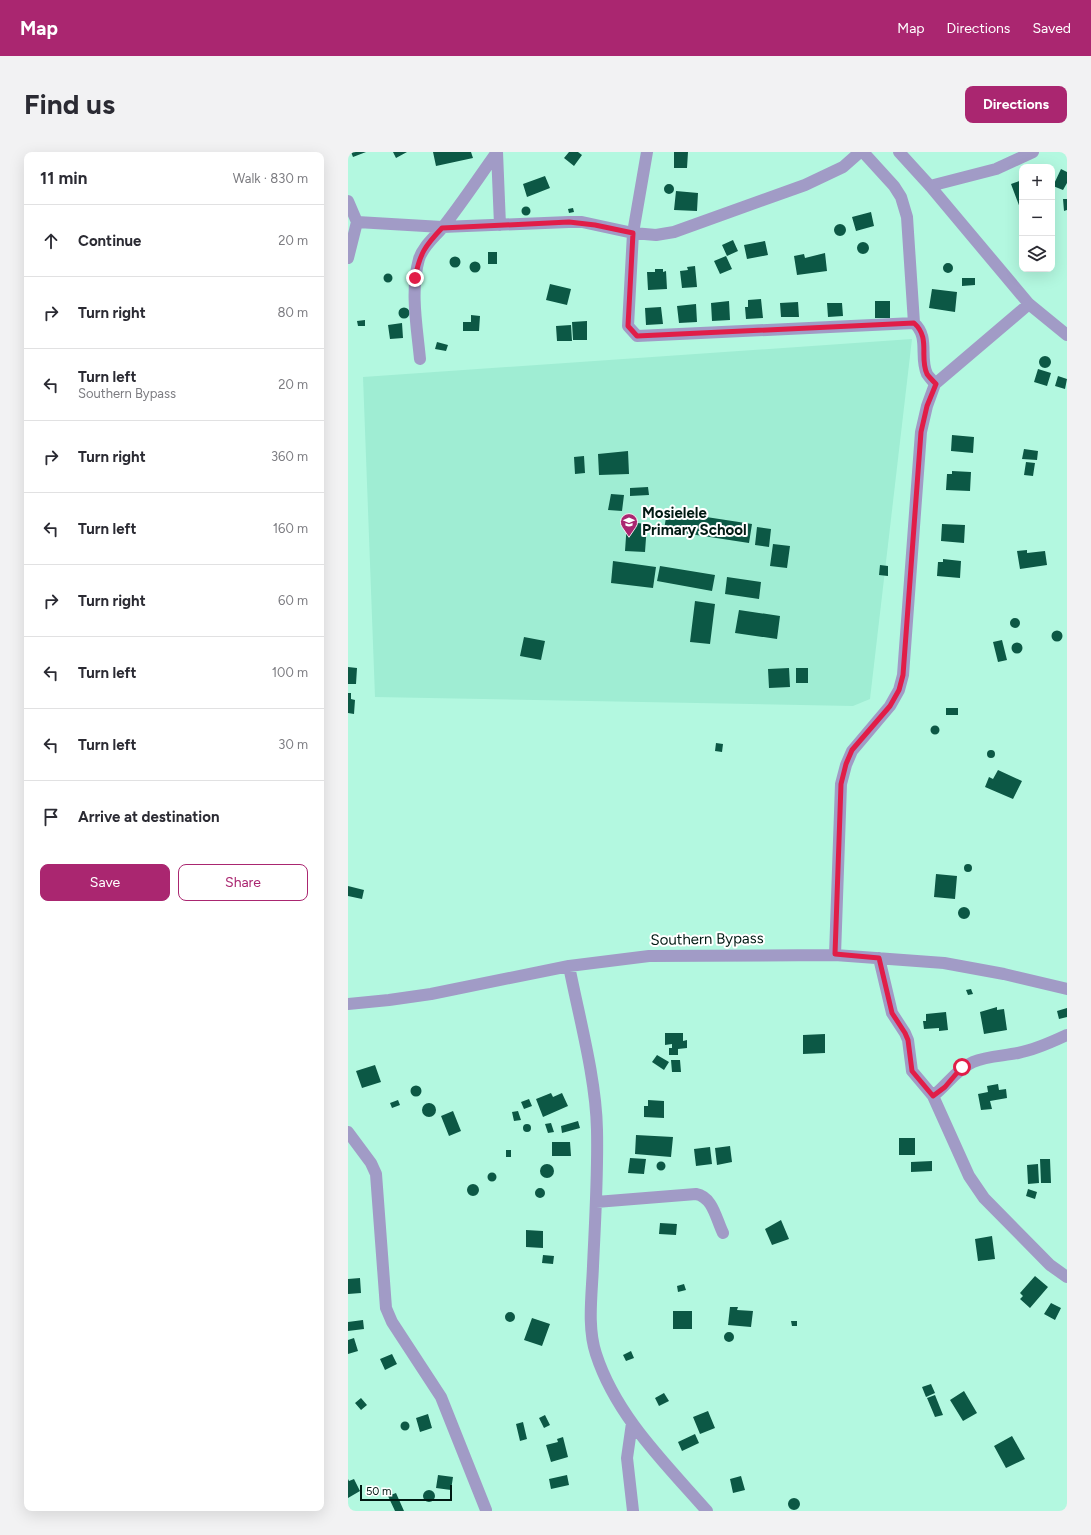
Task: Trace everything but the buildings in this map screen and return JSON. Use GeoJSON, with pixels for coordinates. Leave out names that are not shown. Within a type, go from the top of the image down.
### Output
{"type":"FeatureCollection","features":[{"type":"Feature","properties":{"kind":"street"},"geometry":{"type":"LineString","coordinates":[[497,152],[500,225]]}},
{"type":"Feature","properties":{"kind":"street"},"geometry":{"type":"LineString","coordinates":[[420,359],[415,312],[415,278],[420,257],[428,243],[442,228],[497,152]]}},
{"type":"Feature","properties":{"kind":"street"},"geometry":{"type":"LineString","coordinates":[[647,152],[633,233],[628,326],[637,336],[914,323],[921,329],[924,339],[927,374],[936,384]]}},
{"type":"Feature","properties":{"kind":"street"},"geometry":{"type":"LineString","coordinates":[[357,222],[442,228],[582,222],[633,233],[656,235],[674,232],[805,185],[843,167],[860,152]]}},
{"type":"Feature","properties":{"kind":"street"},"geometry":{"type":"LineString","coordinates":[[863,152],[894,186],[901,197],[906,217],[914,323]]}},
{"type":"Feature","properties":{"kind":"street"},"geometry":{"type":"LineString","coordinates":[[899,152],[930,186],[1029,304],[1067,335]]}},
{"type":"Feature","properties":{"kind":"street"},"geometry":{"type":"LineString","coordinates":[[930,186],[996,169],[1033,152]]}},
{"type":"Feature","properties":{"kind":"street"},"geometry":{"type":"LineString","coordinates":[[348,201],[357,222],[348,258]]}},
{"type":"Feature","properties":{"kind":"street"},"geometry":{"type":"LineString","coordinates":[[835,954],[841,784],[846,764],[852,750],[890,706],[899,690],[903,675],[921,432],[927,406],[936,384],[1029,304]]}},
{"type":"Feature","properties":{"kind":"street","name":"Southern Bypass"},"geometry":{"type":"LineString","coordinates":[[348,1004],[431,994],[569,966],[649,956],[835,954],[970,967],[1067,989]]}},
{"type":"Feature","properties":{"kind":"street"},"geometry":{"type":"LineString","coordinates":[[879,958],[892,1013],[908,1040],[912,1071],[933,1096],[969,1176],[984,1198],[1050,1265],[1067,1277]]}},
{"type":"Feature","properties":{"kind":"street"},"geometry":{"type":"LineString","coordinates":[[569,966],[588,1060],[596,1116],[596,1202],[592,1310],[595,1353],[608,1384],[620,1406],[632,1423],[707,1511]]}},
{"type":"Feature","properties":{"kind":"street"},"geometry":{"type":"LineString","coordinates":[[933,1096],[945,1087],[962,1067],[994,1056],[1019,1053],[1067,1035]]}},
{"type":"Feature","properties":{"kind":"street"},"geometry":{"type":"LineString","coordinates":[[348,1132],[371,1163],[376,1174],[386,1308],[392,1322],[441,1397],[486,1510]]}},
{"type":"Feature","properties":{"kind":"street"},"geometry":{"type":"LineString","coordinates":[[596,1202],[696,1194],[702,1195],[709,1200],[722,1233]]}},
{"type":"Feature","properties":{"kind":"street"},"geometry":{"type":"LineString","coordinates":[[632,1423],[627,1458],[633,1511],[641,1511]]}},
{"type":"Feature","properties":{"kind":"shaded area","name":"Mosielele Primary School"},"geometry":{"type":"Polygon","coordinates":[[[912,339],[870,699],[853,706],[375,697],[363,377],[912,339]]]}},
{"type":"Feature","properties":{"kind":"place","name":"Mosielele Primary School"},"geometry":{"type":"Point","coordinates":[629,537]}},
{"type":"Feature","properties":{"kind":"route"},"geometry":{"type":"LineString","coordinates":[[415,278],[420,257],[428,243],[442,228],[582,222],[633,233],[628,326],[637,336],[914,323],[921,329],[924,339],[927,374],[936,384],[932,390],[927,406],[921,432],[903,675],[899,690],[890,706],[852,750],[846,764],[841,784],[835,954],[879,958],[888,1003],[892,1013],[908,1040],[912,1071],[933,1096],[945,1087],[962,1067]]}}]}
